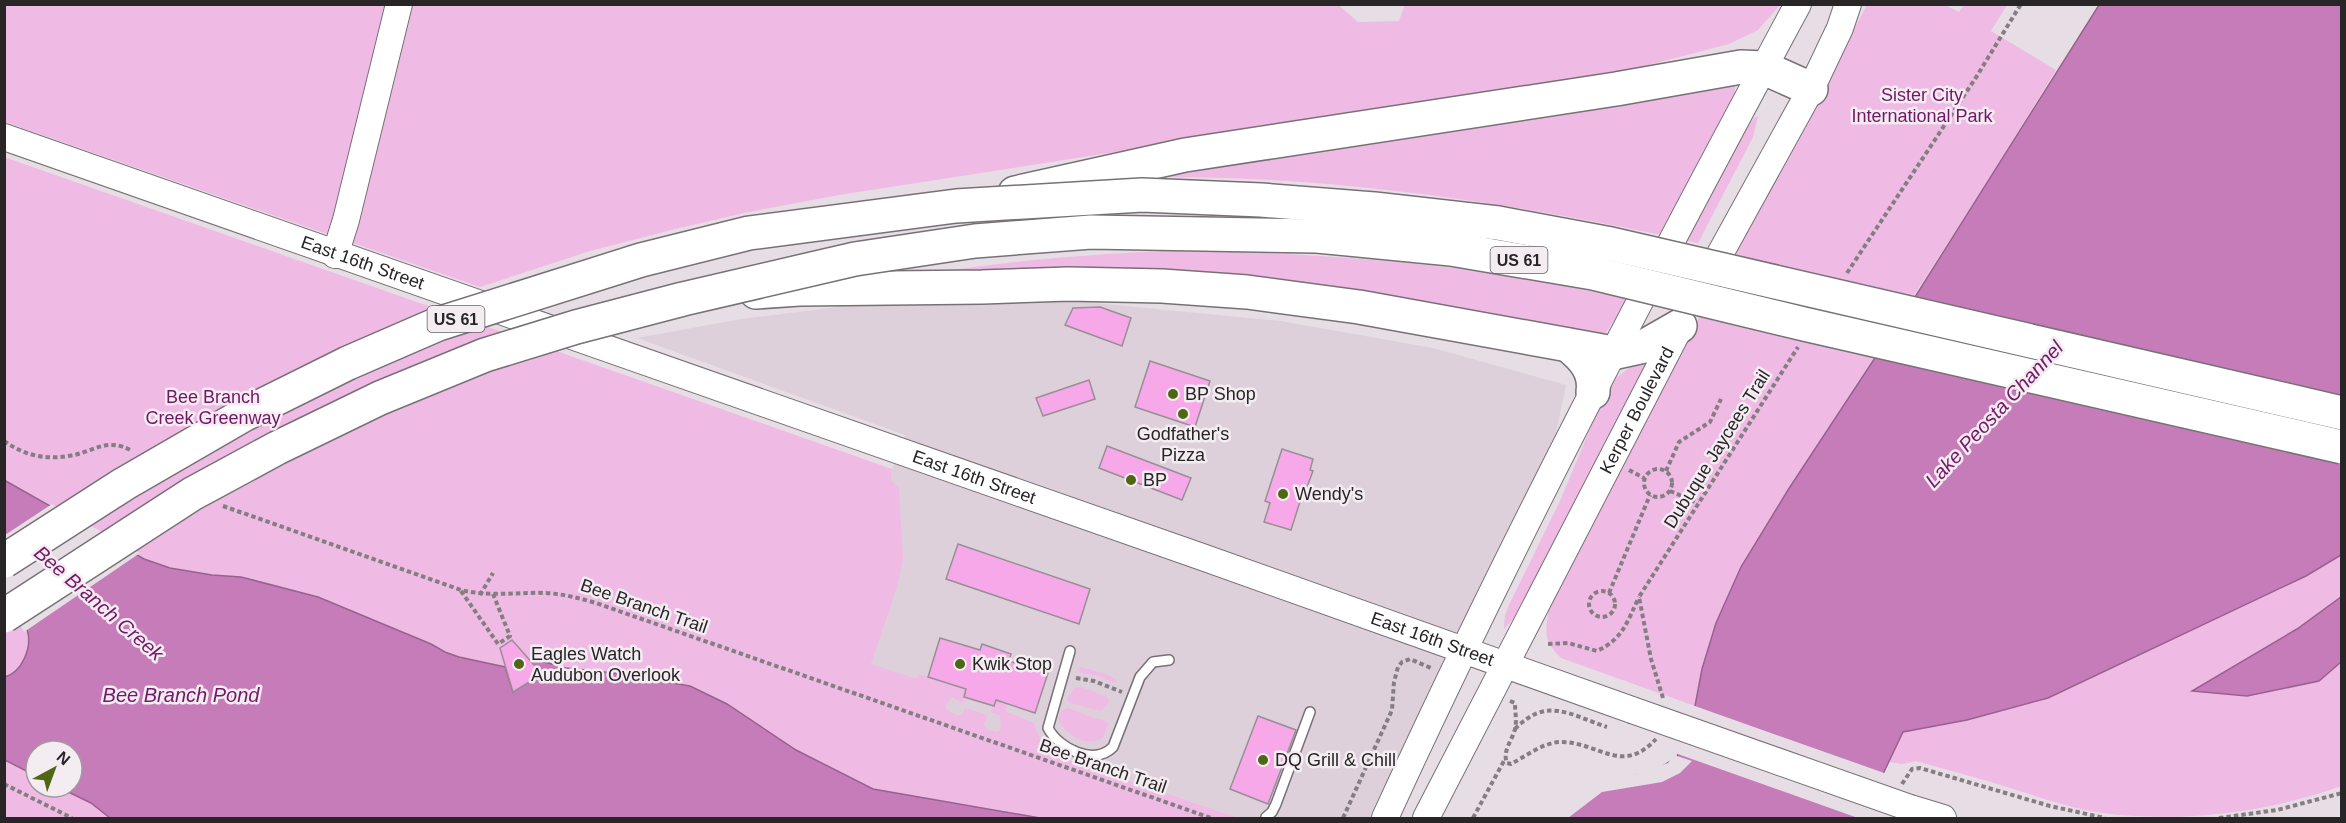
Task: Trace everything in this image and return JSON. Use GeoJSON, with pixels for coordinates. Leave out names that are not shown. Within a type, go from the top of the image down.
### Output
{"type":"FeatureCollection","features":[{"type":"Feature","properties":{"kind":"highway"},"geometry":{"type":"LineString","coordinates":[[956,206],[1185,155],[1616,89],[1722,70],[1764,68],[1811,89]]}},
{"type":"Feature","properties":{"kind":"highway","name":"US 61"},"geometry":{"type":"LineString","coordinates":[[4,561],[124,484],[245,414],[348,363],[438,324],[641,260],[749,233],[956,206],[1142,195],[1295,202],[1498,223],[1611,244],[2342,413]]}},
{"type":"Feature","properties":{"kind":"highway","name":"US 61"},"geometry":{"type":"LineString","coordinates":[[4,616],[192,494],[277,448],[380,398],[485,355],[576,327],[683,299],[855,259],[975,241],[1091,232],[1317,236],[1451,249],[1593,273],[1803,324],[2342,447]]}},
{"type":"Feature","properties":{"kind":"highway"},"geometry":{"type":"LineString","coordinates":[[683,299],[799,289],[1069,284],[1162,286],[1247,292],[1359,307],[1613,353],[1645,346],[1680,326]]}},
{"type":"Feature","properties":{"kind":"highway"},"geometry":{"type":"LineString","coordinates":[[1568,345],[1588,365],[1593,376],[1593,393]]}},
{"type":"Feature","properties":{"kind":"main road"},"geometry":{"type":"LineString","coordinates":[[335,255],[346,220],[399,4]]}},
{"type":"Feature","properties":{"kind":"main road"},"geometry":{"type":"LineString","coordinates":[[1385,819],[1463,649],[1613,353],[1798,4]]}},
{"type":"Feature","properties":{"kind":"main road","name":"Kerper Boulevard"},"geometry":{"type":"LineString","coordinates":[[1426,819],[1680,326],[1811,89],[1840,28],[1848,4]]}},
{"type":"Feature","properties":{"kind":"main road","name":"East 16th Street"},"geometry":{"type":"LineString","coordinates":[[4,137],[1632,710],[1905,799],[1943,819]]}},
{"type":"Feature","properties":{"kind":"lane"},"geometry":{"type":"LineString","coordinates":[[1070,651],[1048,728],[1062,746],[1095,757],[1106,754],[1113,747],[1140,677],[1153,662],[1169,660]]}},
{"type":"Feature","properties":{"kind":"lane"},"geometry":{"type":"LineString","coordinates":[[1266,817],[1276,804],[1310,712]]}},
{"type":"Feature","properties":{"kind":"path"},"geometry":{"type":"LineString","coordinates":[[1841,282],[1975,79],[2021,4]]}},
{"type":"Feature","properties":{"kind":"path","name":"Dubuque Jaycees Trail"},"geometry":{"type":"LineString","coordinates":[[1548,644],[1568,643],[1597,651],[1615,641],[1622,633],[1639,597],[1802,340]]}},
{"type":"Feature","properties":{"kind":"path"},"geometry":{"type":"LineString","coordinates":[[1666,471],[1679,442],[1710,423],[1721,399]]}},
{"type":"Feature","properties":{"kind":"path"},"geometry":{"type":"LineString","coordinates":[[4,441],[32,456],[45,458],[70,456],[109,444],[120,444],[134,452]]}},
{"type":"Feature","properties":{"kind":"path"},"geometry":{"type":"LineString","coordinates":[[1656,469],[1666,471],[1671,478],[1670,491],[1659,498],[1650,495],[1644,488],[1644,478],[1647,473],[1656,469]]}},
{"type":"Feature","properties":{"kind":"path"},"geometry":{"type":"LineString","coordinates":[[1670,491],[1698,503]]}},
{"type":"Feature","properties":{"kind":"path"},"geometry":{"type":"LineString","coordinates":[[1609,593],[1650,495]]}},
{"type":"Feature","properties":{"kind":"path","name":"Bee Branch Trail"},"geometry":{"type":"LineString","coordinates":[[220,504],[461,590],[480,595],[568,595],[596,603],[1211,819]]}},
{"type":"Feature","properties":{"kind":"path"},"geometry":{"type":"LineString","coordinates":[[480,595],[492,573]]}},
{"type":"Feature","properties":{"kind":"path"},"geometry":{"type":"LineString","coordinates":[[461,590],[498,644],[510,636],[493,594]]}},
{"type":"Feature","properties":{"kind":"path"},"geometry":{"type":"LineString","coordinates":[[1600,591],[1609,593],[1615,604],[1613,612],[1606,616],[1594,614],[1589,607],[1593,595],[1600,591]]}},
{"type":"Feature","properties":{"kind":"path"},"geometry":{"type":"LineString","coordinates":[[1639,597],[1650,659],[1665,705]]}},
{"type":"Feature","properties":{"kind":"path"},"geometry":{"type":"LineString","coordinates":[[1343,819],[1389,717],[1398,667],[1402,662],[1410,659]]}},
{"type":"Feature","properties":{"kind":"path"},"geometry":{"type":"LineString","coordinates":[[1064,674],[1081,680],[1094,681],[1133,695]]}},
{"type":"Feature","properties":{"kind":"path"},"geometry":{"type":"LineString","coordinates":[[1515,703],[1515,729]]}},
{"type":"Feature","properties":{"kind":"path"},"geometry":{"type":"LineString","coordinates":[[1473,819],[1505,759],[1506,750],[1515,729],[1524,720],[1541,710],[1552,709],[1614,729]]}},
{"type":"Feature","properties":{"kind":"path"},"geometry":{"type":"LineString","coordinates":[[1505,759],[1511,765],[1543,747],[1562,742],[1616,756],[1638,754],[1656,740],[1660,733]]}},
{"type":"Feature","properties":{"kind":"path"},"geometry":{"type":"LineString","coordinates":[[1905,799],[1906,775],[1912,769],[1920,768],[2050,806],[2105,819]]}},
{"type":"Feature","properties":{"kind":"path"},"geometry":{"type":"LineString","coordinates":[[4,784],[72,819]]}},
{"type":"Feature","properties":{"kind":"path"},"geometry":{"type":"LineString","coordinates":[[2219,819],[2277,810],[2342,793]]}},
{"type":"Feature","properties":{"kind":"shaded area"},"geometry":{"type":"Polygon","coordinates":[[[1085,302],[1281,321],[1433,348],[1566,385],[1556,433],[1474,598],[1373,818],[1239,818],[862,688],[892,469],[905,435],[637,338],[741,319],[870,303],[1085,302]]]}},
{"type":"Feature","properties":{"kind":"green space"},"geometry":{"type":"Polygon","coordinates":[[[1337,4],[1358,22],[1399,21],[1405,4],[1780,5],[1758,30],[1729,44],[1610,75],[839,195],[675,229],[590,251],[480,287],[5,122],[5,5],[1337,4]]]}},
{"type":"Feature","properties":{"kind":"green space","name":"Sister City International Park"},"geometry":{"type":"Polygon","coordinates":[[[1867,5],[1945,5],[1959,12],[1964,5],[2007,5],[1991,31],[2056,70],[1741,567],[1716,623],[1702,669],[1695,706],[1561,658],[1548,641],[1549,609],[1620,465],[1867,5]]]}},
{"type":"Feature","properties":{"kind":"green space"},"geometry":{"type":"Polygon","coordinates":[[[1726,85],[1735,86],[1735,94],[1661,235],[1533,210],[1404,192],[1274,180],[1144,177],[1726,85]]]}},
{"type":"Feature","properties":{"kind":"green space"},"geometry":{"type":"Polygon","coordinates":[[[1758,116],[1753,137],[1698,243],[1684,240],[1744,132],[1758,116]]]}},
{"type":"Feature","properties":{"kind":"green space","name":"Bee Branch Creek Greenway"},"geometry":{"type":"Polygon","coordinates":[[[4,157],[892,469],[891,480],[899,489],[903,560],[897,587],[871,664],[916,679],[919,674],[966,689],[964,701],[961,703],[953,697],[945,706],[947,710],[956,715],[962,715],[965,708],[985,714],[987,719],[983,724],[988,730],[997,732],[1001,729],[1000,715],[991,711],[996,700],[1008,704],[1005,711],[1034,723],[1043,743],[1061,757],[1239,818],[1040,818],[898,795],[873,789],[843,776],[796,750],[727,704],[690,686],[614,673],[566,668],[541,661],[542,674],[459,657],[318,597],[241,577],[170,568],[144,559],[49,506],[5,535],[4,157]]]}},
{"type":"Feature","properties":{"kind":"green space"},"geometry":{"type":"Polygon","coordinates":[[[1188,250],[1311,256],[1435,266],[1530,279],[1628,299],[1605,334],[1461,312],[931,273],[1059,258],[1188,250]]]}},
{"type":"Feature","properties":{"kind":"green space"},"geometry":{"type":"Polygon","coordinates":[[[1640,360],[1646,365],[1607,437],[1522,609],[1504,629],[1509,605],[1560,501],[1603,398],[1613,380],[1640,360]]]}},
{"type":"Feature","properties":{"kind":"green space"},"geometry":{"type":"Polygon","coordinates":[[[2341,534],[2341,786],[2253,809],[2192,816],[2132,816],[2074,807],[1916,761],[1902,764],[1889,762],[1903,732],[1967,720],[2048,698],[2090,679],[2341,534]]]}},
{"type":"Feature","properties":{"kind":"green space"},"geometry":{"type":"Polygon","coordinates":[[[4,585],[23,622],[29,647],[26,659],[19,669],[6,677],[4,585]]]}},
{"type":"Feature","properties":{"kind":"green space"},"geometry":{"type":"Polygon","coordinates":[[[1081,667],[1109,675],[1117,681],[1115,683],[1095,675],[1081,673],[1077,668],[1081,667]]]}},
{"type":"Feature","properties":{"kind":"green space"},"geometry":{"type":"Polygon","coordinates":[[[1081,687],[1107,697],[1109,701],[1102,711],[1069,703],[1067,699],[1074,688],[1081,687]]]}},
{"type":"Feature","properties":{"kind":"green space"},"geometry":{"type":"Polygon","coordinates":[[[1067,708],[1105,720],[1108,724],[1103,738],[1096,741],[1084,741],[1068,732],[1059,722],[1060,712],[1067,708]]]}},
{"type":"Feature","properties":{"kind":"green space"},"geometry":{"type":"Polygon","coordinates":[[[4,760],[24,770],[24,799],[83,799],[110,818],[5,818],[4,760]]]}},
{"type":"Feature","properties":{"kind":"water","name":"Lake Peosta Channel"},"geometry":{"type":"Polygon","coordinates":[[[2099,5],[2341,5],[2341,555],[2306,576],[2048,698],[1967,720],[1903,732],[1862,818],[1548,818],[1574,791],[1658,769],[1677,757],[1695,706],[1702,669],[1716,623],[1741,567],[2099,5]]]}},
{"type":"Feature","properties":{"kind":"water","name":"Bee Branch Pond"},"geometry":{"type":"Polygon","coordinates":[[[4,480],[144,559],[170,568],[241,577],[318,597],[445,652],[505,667],[513,692],[541,674],[531,662],[541,661],[566,668],[614,673],[690,686],[727,704],[796,750],[873,789],[1040,818],[110,818],[83,799],[84,739],[24,739],[24,770],[5,760],[5,677],[19,668],[28,647],[28,636],[22,618],[7,592],[4,557],[4,480]]]}},
{"type":"Feature","properties":{"kind":"water"},"geometry":{"type":"Polygon","coordinates":[[[2341,597],[2341,662],[2319,681],[2247,696],[2192,691],[2297,629],[2341,597]]]}},
{"type":"Feature","properties":{"kind":"pier"},"geometry":{"type":"Polygon","coordinates":[[[52,504],[140,553],[24,632],[4,593],[5,535],[52,504]]]}},
{"type":"Feature","properties":{"kind":"pier"},"geometry":{"type":"Polygon","coordinates":[[[1692,705],[1887,774],[1866,818],[1858,818],[1675,753],[1692,705]]]}},
{"type":"Feature","properties":{"kind":"pier"},"geometry":{"type":"Polygon","coordinates":[[[1674,755],[1692,761],[1680,773],[1662,782],[1602,792],[1568,818],[1545,818],[1572,788],[1588,777],[1635,774],[1668,763],[1674,755]]]}},
{"type":"Feature","properties":{"kind":"building"},"geometry":{"type":"Polygon","coordinates":[[[1100,307],[1131,318],[1122,346],[1065,325],[1073,308],[1100,307]]]}},
{"type":"Feature","properties":{"kind":"building","name":"BP Shop"},"geometry":{"type":"Polygon","coordinates":[[[1150,361],[1210,381],[1195,427],[1135,407],[1150,361]]]}},
{"type":"Feature","properties":{"kind":"building"},"geometry":{"type":"Polygon","coordinates":[[[1089,380],[1095,399],[1043,416],[1036,398],[1089,380]]]}},
{"type":"Feature","properties":{"kind":"building"},"geometry":{"type":"Polygon","coordinates":[[[1107,446],[1191,478],[1182,500],[1099,468],[1107,446]]]}},
{"type":"Feature","properties":{"kind":"building","name":"Wendy's"},"geometry":{"type":"Polygon","coordinates":[[[1282,449],[1313,459],[1310,470],[1313,471],[1307,487],[1305,486],[1291,530],[1264,522],[1270,503],[1265,501],[1282,449]]]}},
{"type":"Feature","properties":{"kind":"building","name":"Kwik Stop"},"geometry":{"type":"Polygon","coordinates":[[[958,544],[1090,589],[1079,624],[946,579],[958,544]]]}},
{"type":"Feature","properties":{"kind":"building"},"geometry":{"type":"Polygon","coordinates":[[[940,638],[980,650],[982,644],[1011,654],[1009,661],[1048,673],[1035,713],[996,700],[994,706],[964,697],[966,689],[928,677],[940,638]]]}},
{"type":"Feature","properties":{"kind":"building","name":"Eagles Watch Audubon Overlook"},"geometry":{"type":"Polygon","coordinates":[[[512,640],[542,674],[513,692],[500,648],[512,640]]]}},
{"type":"Feature","properties":{"kind":"building","name":"DQ Grill & Chill"},"geometry":{"type":"Polygon","coordinates":[[[1258,716],[1296,730],[1268,804],[1230,789],[1258,716]]]}},
{"type":"Feature","properties":{"kind":"place","name":"BP Shop"},"geometry":{"type":"Point","coordinates":[1173,394]}},
{"type":"Feature","properties":{"kind":"place","name":"Godfather's Pizza"},"geometry":{"type":"Point","coordinates":[1183,414]}},
{"type":"Feature","properties":{"kind":"place","name":"BP"},"geometry":{"type":"Point","coordinates":[1131,480]}},
{"type":"Feature","properties":{"kind":"place","name":"Wendy's"},"geometry":{"type":"Point","coordinates":[1283,494]}},
{"type":"Feature","properties":{"kind":"place","name":"Eagles Watch Audubon Overlook"},"geometry":{"type":"Point","coordinates":[519,664]}},
{"type":"Feature","properties":{"kind":"place","name":"Kwik Stop"},"geometry":{"type":"Point","coordinates":[960,664]}},
{"type":"Feature","properties":{"kind":"place","name":"DQ Grill & Chill"},"geometry":{"type":"Point","coordinates":[1263,760]}},
{"type":"Feature","properties":{"kind":"water label","name":"Bee Branch Creek"},"geometry":{"type":"Point","coordinates":[99,603]}}]}
